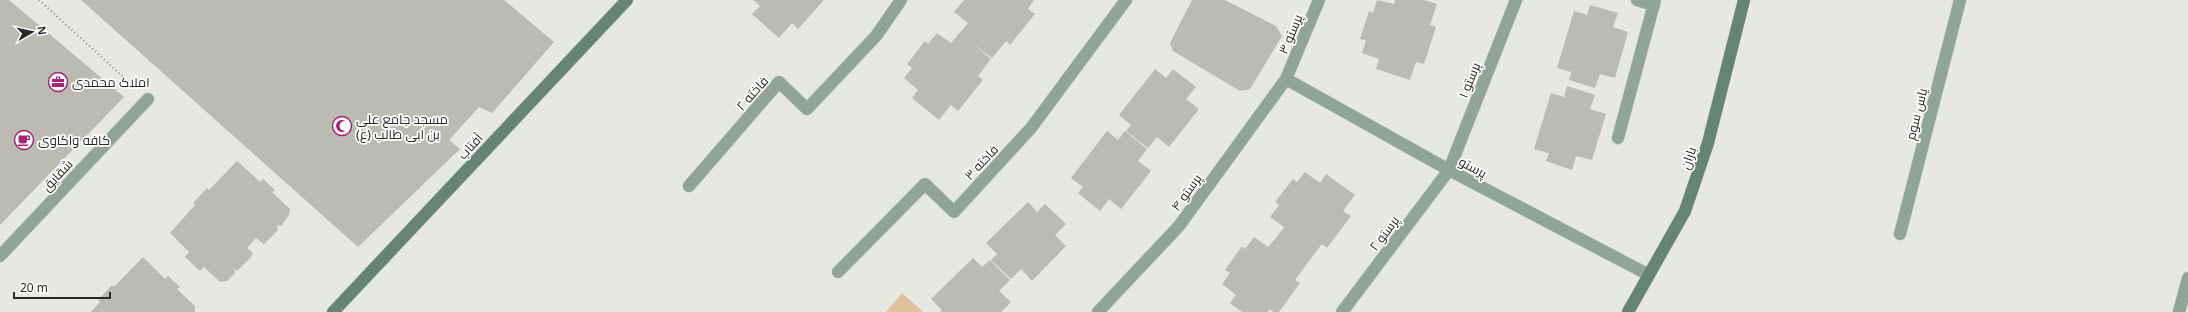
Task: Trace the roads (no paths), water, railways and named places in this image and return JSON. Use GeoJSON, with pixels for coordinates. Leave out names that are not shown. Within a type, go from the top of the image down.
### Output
{"type":"FeatureCollection","features":[{"type":"Feature","properties":{"kind":"street","name":"آفتاب"},"geometry":{"type":"LineString","coordinates":[[333,312],[627,0]]}},
{"type":"Feature","properties":{"kind":"street","name":"فاخته ۲"},"geometry":{"type":"LineString","coordinates":[[689,186],[779,82],[807,109],[876,36],[901,0]]}},
{"type":"Feature","properties":{"kind":"street","name":"فاخته ۳"},"geometry":{"type":"LineString","coordinates":[[838,272],[925,184],[954,212],[1031,128],[1126,0]]}},
{"type":"Feature","properties":{"kind":"street","name":"پرستو ۳"},"geometry":{"type":"LineString","coordinates":[[1286,79],[1319,0]]}},
{"type":"Feature","properties":{"kind":"street","name":"پرستو ۱"},"geometry":{"type":"LineString","coordinates":[[1449,170],[1516,0]]}},
{"type":"Feature","properties":{"kind":"street"},"geometry":{"type":"LineString","coordinates":[[1618,138],[1654,2],[1637,0]]}},
{"type":"Feature","properties":{"kind":"street","name":"باران"},"geometry":{"type":"LineString","coordinates":[[1628,312],[1650,276],[1685,210],[1708,143],[1744,0]]}},
{"type":"Feature","properties":{"kind":"street","name":"یاس سوم"},"geometry":{"type":"LineString","coordinates":[[1900,234],[1960,0]]}},
{"type":"Feature","properties":{"kind":"street","name":"پرستو"},"geometry":{"type":"LineString","coordinates":[[1286,79],[1449,170],[1650,276]]}},
{"type":"Feature","properties":{"kind":"street","name":"پرستو ۴"},"geometry":{"type":"LineString","coordinates":[[1098,312],[1179,226],[1286,79]]}},
{"type":"Feature","properties":{"kind":"street","name":"شقایق"},"geometry":{"type":"LineString","coordinates":[[0,256],[148,99]]}},
{"type":"Feature","properties":{"kind":"street","name":"پرستو ۲"},"geometry":{"type":"LineString","coordinates":[[1342,312],[1449,170]]}},
{"type":"Feature","properties":{"kind":"street"},"geometry":{"type":"LineString","coordinates":[[2179,312],[2188,278]]}},
{"type":"Feature","properties":{"kind":"place","name":"املاک محمدی"},"geometry":{"type":"Point","coordinates":[58,82]}},
{"type":"Feature","properties":{"kind":"place","name":"مسجد جامع علی بن ابی طالب (ع)"},"geometry":{"type":"Point","coordinates":[342,126]}},
{"type":"Feature","properties":{"kind":"place","name":"کافه واکاوی"},"geometry":{"type":"Point","coordinates":[24,140]}}]}
